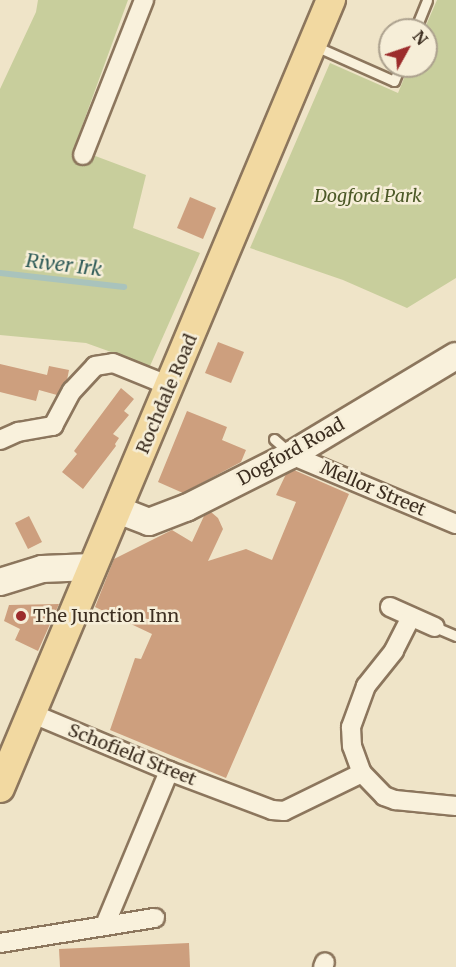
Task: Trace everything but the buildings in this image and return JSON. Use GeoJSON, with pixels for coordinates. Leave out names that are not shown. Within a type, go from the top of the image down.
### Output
{"type":"FeatureCollection","features":[{"type":"Feature","properties":{"kind":"main road","name":"Rochdale Road"},"geometry":{"type":"LineString","coordinates":[[0,788],[331,0]]}},
{"type":"Feature","properties":{"kind":"street"},"geometry":{"type":"LineString","coordinates":[[83,155],[144,0]]}},
{"type":"Feature","properties":{"kind":"street","name":"Dogford Road"},"geometry":{"type":"LineString","coordinates":[[118,510],[149,522],[186,508],[282,447],[456,356]]}},
{"type":"Feature","properties":{"kind":"street"},"geometry":{"type":"LineString","coordinates":[[0,440],[18,432],[53,426],[72,391],[95,366],[113,363],[170,386]]}},
{"type":"Feature","properties":{"kind":"street","name":"Mellor Street"},"geometry":{"type":"LineString","coordinates":[[282,447],[456,524]]}},
{"type":"Feature","properties":{"kind":"street"},"geometry":{"type":"LineString","coordinates":[[0,582],[42,569],[92,567]]}},
{"type":"Feature","properties":{"kind":"street"},"geometry":{"type":"LineString","coordinates":[[390,607],[435,627]]}},
{"type":"Feature","properties":{"kind":"street"},"geometry":{"type":"LineString","coordinates":[[411,617],[394,651],[366,686],[351,727],[352,746],[362,773],[374,788],[395,800],[456,806]]}},
{"type":"Feature","properties":{"kind":"street","name":"Schofield Street"},"geometry":{"type":"LineString","coordinates":[[33,714],[169,771],[272,810],[284,811],[362,773]]}},
{"type":"Feature","properties":{"kind":"street"},"geometry":{"type":"LineString","coordinates":[[105,926],[169,771]]}},
{"type":"Feature","properties":{"kind":"street"},"geometry":{"type":"LineString","coordinates":[[0,943],[155,918]]}},
{"type":"Feature","properties":{"kind":"lane"},"geometry":{"type":"LineString","coordinates":[[420,18],[428,0]]}},
{"type":"Feature","properties":{"kind":"lane"},"geometry":{"type":"LineString","coordinates":[[313,45],[378,74]]}},
{"type":"Feature","properties":{"kind":"lane"},"geometry":{"type":"LineString","coordinates":[[435,627],[456,636]]}},
{"type":"Feature","properties":{"kind":"green space"},"geometry":{"type":"Polygon","coordinates":[[[38,0],[128,0],[74,148],[146,175],[133,228],[200,253],[150,366],[86,343],[0,335],[0,89],[36,12],[38,0]]]}},
{"type":"Feature","properties":{"kind":"green space","name":"Dogford Park"},"geometry":{"type":"Polygon","coordinates":[[[437,0],[456,0],[456,278],[407,308],[343,280],[250,248],[330,63],[398,93],[404,78],[438,78],[438,18],[429,18],[437,0]]]}},
{"type":"Feature","properties":{"kind":"waterway","name":"River Irk"},"geometry":{"type":"LineString","coordinates":[[0,273],[124,287]]}},
{"type":"Feature","properties":{"kind":"place","name":"The Junction Inn"},"geometry":{"type":"Point","coordinates":[21,616]}}]}
